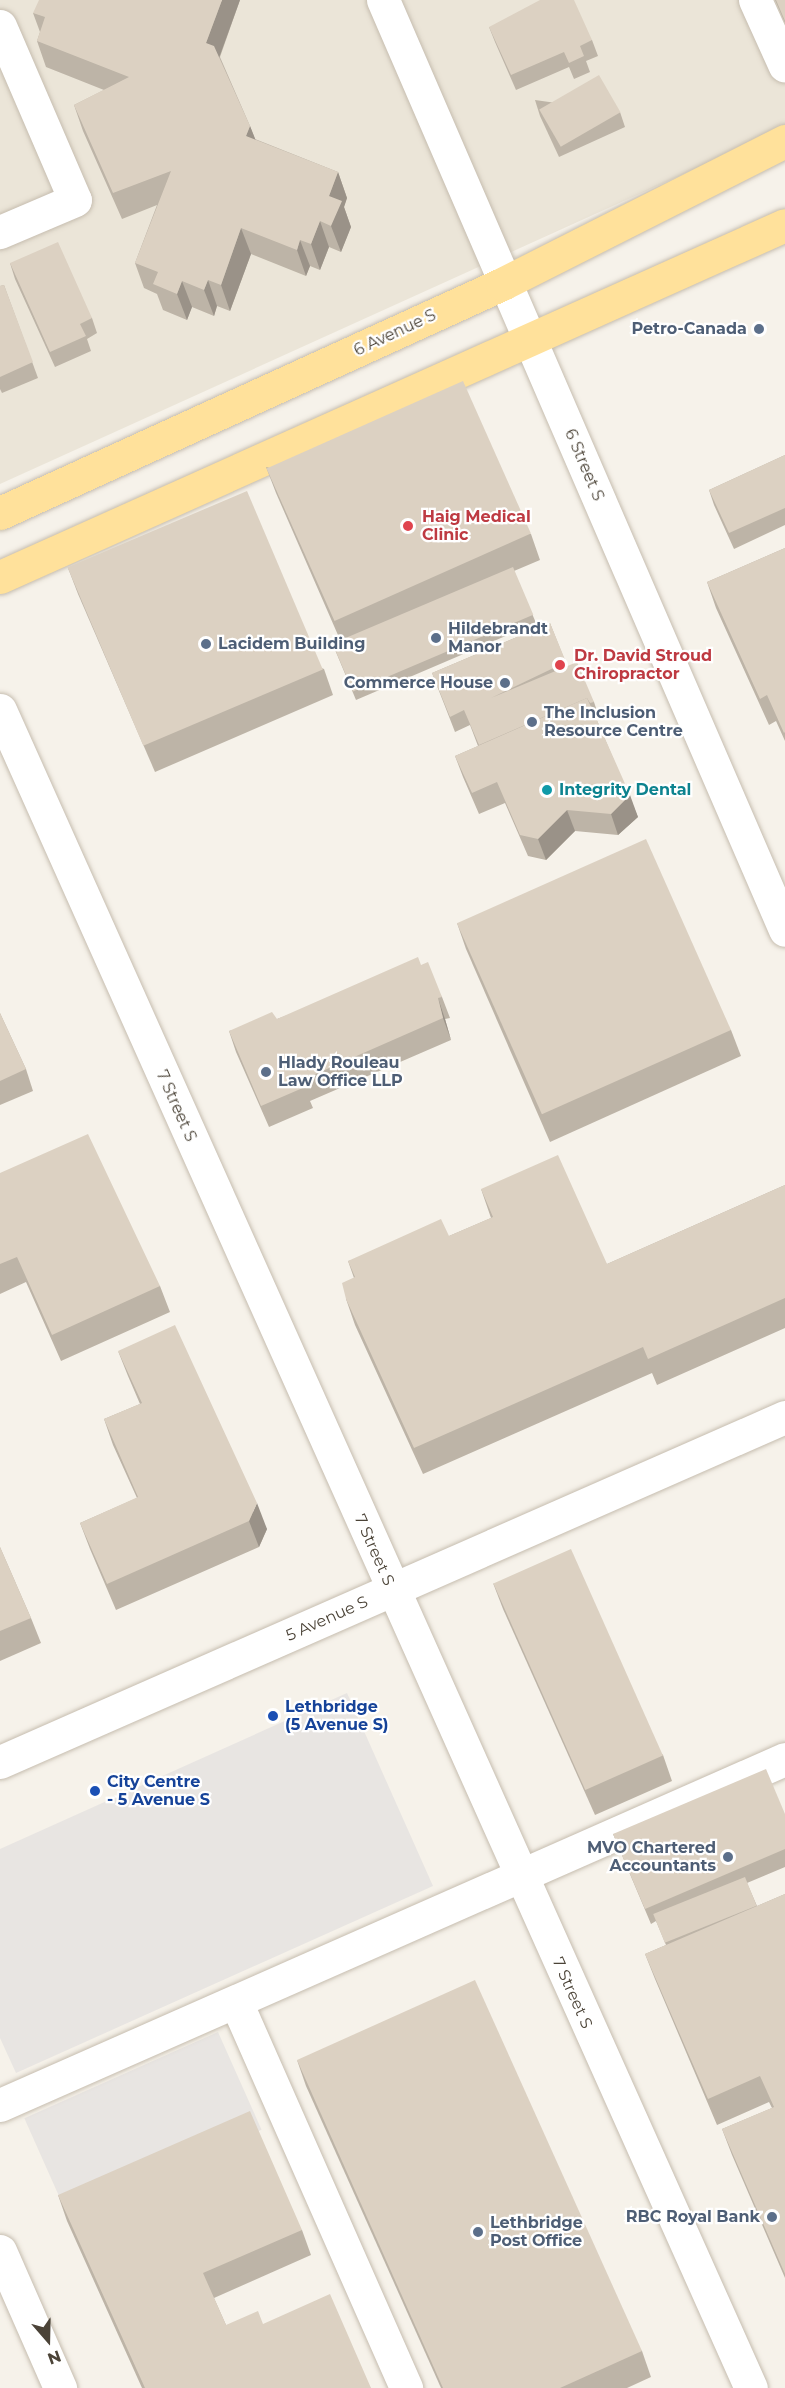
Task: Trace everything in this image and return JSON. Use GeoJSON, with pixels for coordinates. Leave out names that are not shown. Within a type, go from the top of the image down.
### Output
{"type":"FeatureCollection","features":[{"type":"Feature","properties":{"kind":"main road","name":"6 Avenue S"},"geometry":{"type":"LineString","coordinates":[[0,513],[502,284],[785,141]]}},
{"type":"Feature","properties":{"kind":"main road"},"geometry":{"type":"LineString","coordinates":[[0,577],[785,225]]}},
{"type":"Feature","properties":{"kind":"street","name":"6 Street S"},"geometry":{"type":"LineString","coordinates":[[383,0],[502,284],[529,338],[785,930]]}},
{"type":"Feature","properties":{"kind":"street"},"geometry":{"type":"LineString","coordinates":[[755,0],[785,66]]}},
{"type":"Feature","properties":{"kind":"street"},"geometry":{"type":"LineString","coordinates":[[0,27],[75,200],[0,232]]}},
{"type":"Feature","properties":{"kind":"street","name":"7 Street S"},"geometry":{"type":"LineString","coordinates":[[0,710],[519,1876],[751,2388]]}},
{"type":"Feature","properties":{"kind":"street","name":"5 Avenue S"},"geometry":{"type":"LineString","coordinates":[[0,1762],[785,1417]]}},
{"type":"Feature","properties":{"kind":"street"},"geometry":{"type":"LineString","coordinates":[[0,2105],[785,1759]]}},
{"type":"Feature","properties":{"kind":"street"},"geometry":{"type":"LineString","coordinates":[[236,2002],[406,2388]]}},
{"type":"Feature","properties":{"kind":"street"},"geometry":{"type":"LineString","coordinates":[[0,2251],[60,2388]]}},
{"type":"Feature","properties":{"kind":"shaded area"},"geometry":{"type":"Polygon","coordinates":[[[0,0],[785,0],[785,128],[0,484],[0,0]]]}},
{"type":"Feature","properties":{"kind":"shaded area"},"geometry":{"type":"Polygon","coordinates":[[[347,1693],[433,1886],[16,2073],[0,2038],[0,1849],[347,1693]]]}},
{"type":"Feature","properties":{"kind":"shaded area"},"geometry":{"type":"Polygon","coordinates":[[[218,2032],[262,2130],[68,2216],[24,2118],[218,2032]]]}},
{"type":"Feature","properties":{"kind":"building"},"geometry":{"type":"Polygon","coordinates":[[[39,0],[222,0],[206,43],[214,46],[250,126],[246,136],[338,172],[329,196],[342,201],[331,226],[320,221],[311,244],[300,240],[297,250],[241,228],[221,285],[208,280],[204,290],[182,281],[177,294],[153,284],[158,272],[135,263],[171,171],[113,193],[74,105],[129,77],[37,41],[45,17],[33,13],[39,0]]]}},
{"type":"Feature","properties":{"kind":"building"},"geometry":{"type":"Polygon","coordinates":[[[540,0],[574,0],[592,40],[580,46],[584,56],[569,63],[564,52],[511,75],[489,27],[540,0]]]}},
{"type":"Feature","properties":{"kind":"building"},"geometry":{"type":"Polygon","coordinates":[[[776,0],[785,0],[785,21],[776,0]]]}},
{"type":"Feature","properties":{"kind":"building"},"geometry":{"type":"Polygon","coordinates":[[[599,75],[620,112],[561,147],[539,110],[599,75]]]}},
{"type":"Feature","properties":{"kind":"building"},"geometry":{"type":"Polygon","coordinates":[[[58,242],[92,318],[80,324],[86,336],[50,352],[10,263],[58,242]]]}},
{"type":"Feature","properties":{"kind":"building"},"geometry":{"type":"Polygon","coordinates":[[[4,285],[33,362],[0,377],[0,286],[4,285]]]}},
{"type":"Feature","properties":{"kind":"building","name":"Haig Medical Clinic"},"geometry":{"type":"Polygon","coordinates":[[[463,381],[531,534],[335,621],[267,468],[463,381]]]}},
{"type":"Feature","properties":{"kind":"building"},"geometry":{"type":"Polygon","coordinates":[[[785,455],[785,508],[729,533],[709,490],[785,455]]]}},
{"type":"Feature","properties":{"kind":"building","name":"Lacidem Building"},"geometry":{"type":"Polygon","coordinates":[[[247,491],[323,670],[143,746],[68,567],[247,491]]]}},
{"type":"Feature","properties":{"kind":"building"},"geometry":{"type":"Polygon","coordinates":[[[785,548],[784,733],[767,695],[760,699],[707,582],[785,548]]]}},
{"type":"Feature","properties":{"kind":"building","name":"Hildebrandt Manor"},"geometry":{"type":"Polygon","coordinates":[[[513,567],[533,615],[353,691],[333,644],[513,567]]]}},
{"type":"Feature","properties":{"kind":"building"},"geometry":{"type":"Polygon","coordinates":[[[550,623],[566,662],[491,698],[577,662],[594,702],[590,703],[587,698],[479,745],[464,710],[450,717],[432,673],[550,623]]]}},
{"type":"Feature","properties":{"kind":"building","name":"Integrity Dental"},"geometry":{"type":"Polygon","coordinates":[[[587,698],[630,795],[611,814],[567,810],[538,839],[520,835],[497,782],[472,793],[455,756],[587,698]]]}},
{"type":"Feature","properties":{"kind":"building"},"geometry":{"type":"Polygon","coordinates":[[[646,839],[731,1030],[542,1114],[457,923],[646,839]]]}},
{"type":"Feature","properties":{"kind":"building"},"geometry":{"type":"Polygon","coordinates":[[[418,957],[421,965],[428,962],[442,997],[438,998],[443,1018],[302,1080],[305,1087],[261,1106],[229,1031],[272,1012],[277,1019],[418,957]]]}},
{"type":"Feature","properties":{"kind":"building"},"geometry":{"type":"Polygon","coordinates":[[[0,1013],[26,1069],[0,1081],[0,1013]]]}},
{"type":"Feature","properties":{"kind":"building"},"geometry":{"type":"Polygon","coordinates":[[[88,1134],[160,1286],[52,1335],[17,1257],[0,1264],[0,1173],[88,1134]]]}},
{"type":"Feature","properties":{"kind":"building"},"geometry":{"type":"Polygon","coordinates":[[[558,1155],[607,1264],[785,1185],[785,1298],[648,1359],[643,1347],[414,1448],[346,1299],[342,1283],[355,1277],[348,1261],[441,1219],[449,1236],[493,1217],[481,1189],[558,1155]]]}},
{"type":"Feature","properties":{"kind":"building"},"geometry":{"type":"Polygon","coordinates":[[[175,1325],[257,1503],[249,1521],[107,1584],[80,1523],[138,1497],[104,1419],[142,1403],[118,1351],[175,1325]]]}},
{"type":"Feature","properties":{"kind":"building"},"geometry":{"type":"Polygon","coordinates":[[[0,1547],[31,1618],[0,1631],[0,1547]]]}},
{"type":"Feature","properties":{"kind":"building"},"geometry":{"type":"Polygon","coordinates":[[[571,1549],[663,1755],[585,1790],[493,1584],[571,1549]]]}},
{"type":"Feature","properties":{"kind":"building"},"geometry":{"type":"Polygon","coordinates":[[[766,1769],[785,1814],[785,1849],[645,1909],[613,1834],[766,1769]]]}},
{"type":"Feature","properties":{"kind":"building"},"geometry":{"type":"Polygon","coordinates":[[[745,1877],[757,1906],[665,1943],[653,1914],[745,1877]]]}},
{"type":"Feature","properties":{"kind":"building"},"geometry":{"type":"Polygon","coordinates":[[[785,1894],[785,2274],[722,2129],[774,2107],[760,2076],[708,2099],[645,1954],[785,1894]]]}},
{"type":"Feature","properties":{"kind":"building","name":"Lethbridge Post Office"},"geometry":{"type":"Polygon","coordinates":[[[475,1980],[642,2351],[560,2388],[443,2388],[297,2060],[475,1980]]]}},
{"type":"Feature","properties":{"kind":"building"},"geometry":{"type":"Polygon","coordinates":[[[250,2111],[302,2230],[203,2273],[226,2325],[258,2311],[263,2324],[330,2294],[371,2388],[145,2388],[58,2195],[250,2111]]]}},
{"type":"Feature","properties":{"kind":"place","name":"Petro-Canada"},"geometry":{"type":"Point","coordinates":[759,329]}},
{"type":"Feature","properties":{"kind":"place","name":"Haig Medical Clinic"},"geometry":{"type":"Point","coordinates":[408,526]}},
{"type":"Feature","properties":{"kind":"place","name":"Hildebrandt Manor"},"geometry":{"type":"Point","coordinates":[436,638]}},
{"type":"Feature","properties":{"kind":"place","name":"Lacidem Building"},"geometry":{"type":"Point","coordinates":[206,644]}},
{"type":"Feature","properties":{"kind":"place","name":"Dr. David Stroud Chiropractor"},"geometry":{"type":"Point","coordinates":[560,665]}},
{"type":"Feature","properties":{"kind":"place","name":"Commerce House"},"geometry":{"type":"Point","coordinates":[505,683]}},
{"type":"Feature","properties":{"kind":"place","name":"The Inclusion Resource Centre"},"geometry":{"type":"Point","coordinates":[532,722]}},
{"type":"Feature","properties":{"kind":"place","name":"Integrity Dental"},"geometry":{"type":"Point","coordinates":[547,790]}},
{"type":"Feature","properties":{"kind":"place","name":"Hlady Rouleau Law Office LLP"},"geometry":{"type":"Point","coordinates":[266,1072]}},
{"type":"Feature","properties":{"kind":"place","name":"Lethbridge (5 Avenue S)"},"geometry":{"type":"Point","coordinates":[273,1716]}},
{"type":"Feature","properties":{"kind":"place","name":"City Centre - 5 Avenue S"},"geometry":{"type":"Point","coordinates":[95,1791]}},
{"type":"Feature","properties":{"kind":"place","name":"MVO Chartered Accountants"},"geometry":{"type":"Point","coordinates":[728,1857]}},
{"type":"Feature","properties":{"kind":"place","name":"RBC Royal Bank"},"geometry":{"type":"Point","coordinates":[772,2217]}},
{"type":"Feature","properties":{"kind":"place","name":"Lethbridge Post Office"},"geometry":{"type":"Point","coordinates":[478,2232]}}]}
